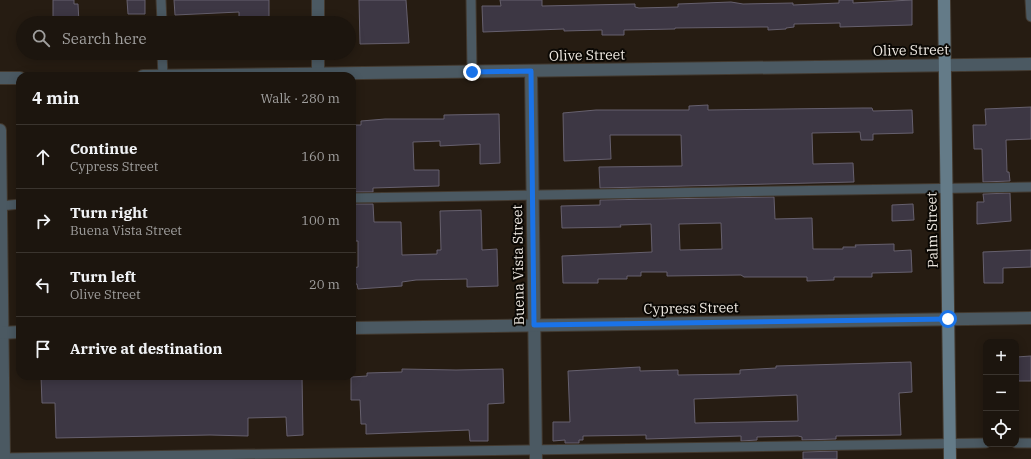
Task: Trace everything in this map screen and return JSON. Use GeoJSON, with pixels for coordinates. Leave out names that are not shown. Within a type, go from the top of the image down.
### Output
{"type":"FeatureCollection","features":[{"type":"Feature","properties":{"kind":"street"},"geometry":{"type":"LineString","coordinates":[[318,0],[318,16]]}},
{"type":"Feature","properties":{"kind":"street","name":"Palm Street"},"geometry":{"type":"LineString","coordinates":[[944,0],[950,459]]}},
{"type":"Feature","properties":{"kind":"street"},"geometry":{"type":"LineString","coordinates":[[318,60],[318,72]]}},
{"type":"Feature","properties":{"kind":"street","name":"Olive Street"},"geometry":{"type":"LineString","coordinates":[[356,74],[1031,64]]}},
{"type":"Feature","properties":{"kind":"street","name":"Buena Vista Street"},"geometry":{"type":"LineString","coordinates":[[531,71],[536,454]]}},
{"type":"Feature","properties":{"kind":"street"},"geometry":{"type":"LineString","coordinates":[[0,78],[16,78]]}},
{"type":"Feature","properties":{"kind":"street"},"geometry":{"type":"LineString","coordinates":[[0,130],[3,458]]}},
{"type":"Feature","properties":{"kind":"street","name":"Cypress Street"},"geometry":{"type":"LineString","coordinates":[[356,328],[1031,318]]}},
{"type":"Feature","properties":{"kind":"street"},"geometry":{"type":"LineString","coordinates":[[1,333],[16,332]]}},
{"type":"Feature","properties":{"kind":"lane"},"geometry":{"type":"LineString","coordinates":[[161,0],[162,16]]}},
{"type":"Feature","properties":{"kind":"lane"},"geometry":{"type":"LineString","coordinates":[[471,0],[472,72]]}},
{"type":"Feature","properties":{"kind":"lane"},"geometry":{"type":"LineString","coordinates":[[1030,0],[1031,17]]}},
{"type":"Feature","properties":{"kind":"lane"},"geometry":{"type":"LineString","coordinates":[[162,60],[163,72]]}},
{"type":"Feature","properties":{"kind":"lane"},"geometry":{"type":"LineString","coordinates":[[356,198],[1031,187]]}},
{"type":"Feature","properties":{"kind":"lane"},"geometry":{"type":"LineString","coordinates":[[0,206],[16,204]]}},
{"type":"Feature","properties":{"kind":"lane"},"geometry":{"type":"LineString","coordinates":[[3,458],[536,454],[983,443]]}},
{"type":"Feature","properties":{"kind":"lane"},"geometry":{"type":"LineString","coordinates":[[1019,443],[1031,443]]}},
{"type":"Feature","properties":{"kind":"building"},"geometry":{"type":"Polygon","coordinates":[[[53,0],[74,0],[74,4],[78,4],[79,16],[53,16],[53,0]]]}},
{"type":"Feature","properties":{"kind":"building"},"geometry":{"type":"Polygon","coordinates":[[[127,0],[145,0],[145,14],[128,14],[127,0]]]}},
{"type":"Feature","properties":{"kind":"building"},"geometry":{"type":"Polygon","coordinates":[[[174,0],[269,0],[269,16],[239,16],[239,12],[175,15],[174,0]]]}},
{"type":"Feature","properties":{"kind":"building"},"geometry":{"type":"Polygon","coordinates":[[[359,0],[406,0],[409,43],[360,44],[359,0]]]}},
{"type":"Feature","properties":{"kind":"building"},"geometry":{"type":"Polygon","coordinates":[[[500,0],[542,0],[542,6],[635,4],[635,7],[639,8],[678,7],[678,4],[731,2],[743,4],[793,3],[793,5],[839,3],[839,0],[853,0],[853,3],[912,0],[912,25],[840,27],[840,23],[794,24],[794,27],[786,29],[768,30],[768,27],[675,28],[624,30],[624,35],[602,35],[602,30],[564,31],[564,29],[483,32],[482,6],[501,6],[500,0]]]}},
{"type":"Feature","properties":{"kind":"building"},"geometry":{"type":"Polygon","coordinates":[[[708,105],[708,110],[872,108],[873,111],[912,110],[913,133],[873,134],[873,140],[861,140],[860,132],[812,133],[813,164],[853,163],[854,182],[600,188],[599,167],[682,166],[681,135],[610,135],[611,159],[564,161],[563,113],[596,110],[689,110],[689,106],[708,105]]]}},
{"type":"Feature","properties":{"kind":"building"},"geometry":{"type":"Polygon","coordinates":[[[1031,107],[1031,139],[1006,140],[1007,172],[1009,172],[1010,181],[983,182],[982,149],[974,149],[973,125],[986,125],[985,109],[1031,107]]]}},
{"type":"Feature","properties":{"kind":"building"},"geometry":{"type":"Polygon","coordinates":[[[499,114],[500,163],[480,164],[480,144],[440,146],[440,141],[413,142],[414,170],[439,170],[439,186],[373,188],[373,192],[356,192],[356,125],[361,125],[361,121],[385,119],[444,119],[444,115],[499,114]]]}},
{"type":"Feature","properties":{"kind":"building"},"geometry":{"type":"Polygon","coordinates":[[[1010,193],[1011,221],[977,224],[977,202],[984,202],[983,194],[1010,193]]]}},
{"type":"Feature","properties":{"kind":"building"},"geometry":{"type":"Polygon","coordinates":[[[774,197],[775,219],[812,218],[813,249],[843,249],[843,247],[856,247],[855,245],[894,244],[894,251],[911,250],[912,272],[872,273],[872,277],[834,277],[834,280],[807,281],[807,277],[744,277],[741,275],[667,276],[667,272],[641,272],[641,276],[627,276],[627,279],[598,279],[598,283],[563,283],[562,256],[652,252],[651,224],[620,225],[621,227],[562,228],[561,206],[600,205],[600,200],[774,197]],[[721,223],[679,224],[680,250],[722,249],[721,223]]]}},
{"type":"Feature","properties":{"kind":"building"},"geometry":{"type":"Polygon","coordinates":[[[356,204],[373,204],[374,222],[401,222],[402,255],[437,254],[437,250],[441,250],[440,211],[481,210],[482,250],[497,249],[498,286],[467,287],[467,279],[416,280],[402,282],[402,286],[358,289],[356,284],[356,267],[358,267],[358,241],[356,241],[356,204]]]}},
{"type":"Feature","properties":{"kind":"building"},"geometry":{"type":"Polygon","coordinates":[[[913,204],[914,220],[892,221],[892,205],[913,204]]]}},
{"type":"Feature","properties":{"kind":"building"},"geometry":{"type":"Polygon","coordinates":[[[1031,250],[1031,267],[1003,268],[1003,283],[984,283],[983,252],[1031,250]]]}},
{"type":"Feature","properties":{"kind":"building"},"geometry":{"type":"Polygon","coordinates":[[[1031,356],[1031,381],[1019,381],[1019,357],[1031,356]]]}},
{"type":"Feature","properties":{"kind":"building"},"geometry":{"type":"Polygon","coordinates":[[[911,362],[912,392],[899,393],[901,435],[836,436],[836,439],[802,440],[802,437],[798,436],[757,437],[757,440],[741,441],[741,436],[646,439],[646,435],[583,436],[583,440],[579,440],[579,443],[565,443],[565,440],[553,441],[553,422],[570,422],[568,371],[640,367],[640,371],[678,370],[678,375],[740,374],[740,370],[776,368],[776,366],[911,362]],[[797,395],[694,399],[695,423],[798,421],[797,395]]]}},
{"type":"Feature","properties":{"kind":"building"},"geometry":{"type":"Polygon","coordinates":[[[402,369],[503,369],[504,403],[488,404],[488,441],[470,441],[469,430],[366,434],[366,424],[361,424],[360,400],[351,400],[351,380],[356,380],[356,377],[367,376],[367,373],[402,372],[402,369]]]}},
{"type":"Feature","properties":{"kind":"building"},"geometry":{"type":"Polygon","coordinates":[[[41,380],[302,380],[303,435],[287,436],[286,417],[248,418],[248,436],[210,435],[56,438],[55,403],[42,403],[41,380]]]}},
{"type":"Feature","properties":{"kind":"building"},"geometry":{"type":"Polygon","coordinates":[[[837,451],[837,459],[803,459],[803,452],[837,451]]]}},
{"type":"Feature","properties":{"kind":"route"},"geometry":{"type":"LineString","coordinates":[[472,72],[531,71],[534,325],[948,319]]}}]}
